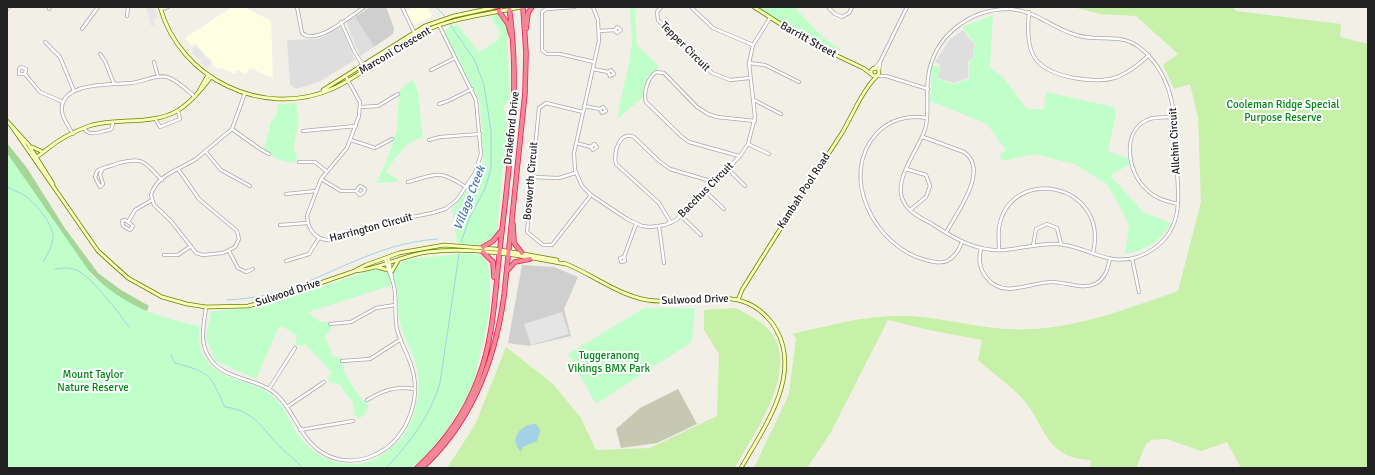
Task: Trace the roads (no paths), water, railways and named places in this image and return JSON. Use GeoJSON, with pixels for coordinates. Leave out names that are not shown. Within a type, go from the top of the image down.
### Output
{"type":"FeatureCollection","features":[{"type":"Feature","properties":{"kind":"highway","name":"Drakeford Drive"},"geometry":{"type":"LineString","coordinates":[[422,468],[455,432],[478,391],[490,358],[500,321],[526,76],[526,32],[522,7]]}},
{"type":"Feature","properties":{"kind":"highway"},"geometry":{"type":"LineString","coordinates":[[526,32],[528,14],[532,7]]}},
{"type":"Feature","properties":{"kind":"highway"},"geometry":{"type":"LineString","coordinates":[[497,8],[508,24],[513,39]]}},
{"type":"Feature","properties":{"kind":"highway","name":"Drakeford Drive"},"geometry":{"type":"LineString","coordinates":[[496,286],[512,126],[515,75],[510,8]]}},
{"type":"Feature","properties":{"kind":"highway"},"geometry":{"type":"LineString","coordinates":[[512,216],[514,241],[522,253]]}},
{"type":"Feature","properties":{"kind":"highway"},"geometry":{"type":"LineString","coordinates":[[483,247],[494,241],[502,231]]}},
{"type":"Feature","properties":{"kind":"highway"},"geometry":{"type":"LineString","coordinates":[[417,468],[435,450],[452,429],[474,390],[487,352],[496,286],[493,262],[483,252]]}},
{"type":"Feature","properties":{"kind":"highway"},"geometry":{"type":"LineString","coordinates":[[506,273],[515,262],[530,259]]}},
{"type":"Feature","properties":{"kind":"main road","name":"Marconi Crescent"},"geometry":{"type":"LineString","coordinates":[[364,68],[414,32],[437,21],[497,8],[522,7]]}},
{"type":"Feature","properties":{"kind":"main road","name":"Barritt Street"},"geometry":{"type":"LineString","coordinates":[[754,7],[810,43],[877,76]]}},
{"type":"Feature","properties":{"kind":"main road","name":"Marconi Crescent"},"geometry":{"type":"LineString","coordinates":[[160,8],[170,32],[189,58],[208,75],[224,85],[245,93],[283,99],[330,90],[416,36],[447,23],[497,8]]}},
{"type":"Feature","properties":{"kind":"main road","name":"Barritt Street"},"geometry":{"type":"LineString","coordinates":[[863,68],[879,71]]}},
{"type":"Feature","properties":{"kind":"main road","name":"Kambah Pool Road"},"geometry":{"type":"LineString","coordinates":[[870,83],[873,69]]}},
{"type":"Feature","properties":{"kind":"main road"},"geometry":{"type":"LineString","coordinates":[[877,76],[879,71]]}},
{"type":"Feature","properties":{"kind":"main road"},"geometry":{"type":"LineString","coordinates":[[35,156],[84,128],[100,123],[156,120],[178,111],[195,97],[208,75]]}},
{"type":"Feature","properties":{"kind":"main road","name":"Kambah Pool Road"},"geometry":{"type":"LineString","coordinates":[[738,300],[742,290],[847,124],[870,83],[877,76]]}},
{"type":"Feature","properties":{"kind":"main road"},"geometry":{"type":"LineString","coordinates":[[199,91],[211,77]]}},
{"type":"Feature","properties":{"kind":"main road","name":"Sulwood Drive"},"geometry":{"type":"LineString","coordinates":[[7,121],[28,144],[54,188],[94,245],[123,274],[139,285],[162,297],[187,304],[206,307],[241,307],[280,298],[355,271],[400,258],[442,250],[522,253],[554,259],[587,272],[629,295],[647,300],[667,302],[721,298],[738,300],[755,307],[770,320],[782,340],[785,358],[785,372],[775,406],[741,468]]}},
{"type":"Feature","properties":{"kind":"main road","name":"Sulwood Drive"},"geometry":{"type":"LineString","coordinates":[[10,124],[35,156]]}},
{"type":"Feature","properties":{"kind":"main road"},"geometry":{"type":"LineString","coordinates":[[28,144],[34,149],[41,151],[46,150]]}},
{"type":"Feature","properties":{"kind":"main road"},"geometry":{"type":"LineString","coordinates":[[35,156],[41,151]]}},
{"type":"Feature","properties":{"kind":"main road","name":"Sulwood Drive"},"geometry":{"type":"LineString","coordinates":[[355,271],[366,264],[414,249],[437,246],[483,247],[499,252]]}},
{"type":"Feature","properties":{"kind":"main road","name":"Sulwood Drive"},"geometry":{"type":"LineString","coordinates":[[508,253],[530,259],[565,264]]}},
{"type":"Feature","properties":{"kind":"main road"},"geometry":{"type":"LineString","coordinates":[[376,266],[390,271],[396,261],[400,258]]}},
{"type":"Feature","properties":{"kind":"street"},"geometry":{"type":"LineString","coordinates":[[82,29],[94,15],[98,7]]}},
{"type":"Feature","properties":{"kind":"street"},"geometry":{"type":"LineString","coordinates":[[127,16],[128,7]]}},
{"type":"Feature","properties":{"kind":"street"},"geometry":{"type":"LineString","coordinates":[[160,8],[168,7]]}},
{"type":"Feature","properties":{"kind":"street"},"geometry":{"type":"LineString","coordinates":[[297,7],[300,30],[306,36],[322,34],[364,7]]}},
{"type":"Feature","properties":{"kind":"street"},"geometry":{"type":"LineString","coordinates":[[402,7],[416,36]]}},
{"type":"Feature","properties":{"kind":"street"},"geometry":{"type":"LineString","coordinates":[[574,7],[546,10],[542,12],[542,50],[547,54],[560,54],[594,62]]}},
{"type":"Feature","properties":{"kind":"street","name":"Bacchus Circuit"},"geometry":{"type":"LineString","coordinates":[[594,7],[599,31],[593,69],[573,156],[575,173],[582,186],[591,195],[636,224],[647,227],[671,223],[681,216],[740,156],[748,144],[755,121],[749,78],[749,63],[753,45],[770,18]]}},
{"type":"Feature","properties":{"kind":"street","name":"Tepper Circuit"},"geometry":{"type":"LineString","coordinates":[[661,7],[657,12],[658,20],[712,74],[730,80],[749,78]]}},
{"type":"Feature","properties":{"kind":"street"},"geometry":{"type":"LineString","coordinates":[[691,7],[713,28],[753,45]]}},
{"type":"Feature","properties":{"kind":"street"},"geometry":{"type":"LineString","coordinates":[[828,7],[835,14],[842,17],[849,13],[852,7]]}},
{"type":"Feature","properties":{"kind":"street"},"geometry":{"type":"LineString","coordinates":[[873,69],[880,62],[907,7]]}},
{"type":"Feature","properties":{"kind":"street","name":"Allchin Circuit"},"geometry":{"type":"LineString","coordinates":[[1011,9],[1029,12],[1046,19],[1065,31],[1078,36],[1091,38],[1115,37],[1139,46],[1149,55],[1159,68],[1168,86],[1175,117],[1178,204],[1172,226],[1161,243],[1146,253],[1132,258],[1110,258],[1061,244],[999,250],[980,248],[962,242],[946,233],[910,210],[903,199],[900,188],[902,177],[923,136],[927,118],[929,72],[935,53],[944,40],[958,25],[972,16],[992,10],[1011,9]]}},
{"type":"Feature","properties":{"kind":"street"},"geometry":{"type":"LineString","coordinates":[[1029,12],[1027,32],[1031,50],[1043,67],[1057,74],[1096,81],[1112,80],[1131,71],[1149,55]]}},
{"type":"Feature","properties":{"kind":"street","name":"Harrington Circuit"},"geometry":{"type":"LineString","coordinates":[[307,223],[312,232],[319,238],[335,240],[383,223],[439,212],[451,205],[466,187],[475,173],[480,161],[480,134],[477,106],[472,89],[437,21]]}},
{"type":"Feature","properties":{"kind":"street"},"geometry":{"type":"LineString","coordinates":[[341,22],[354,51],[364,68]]}},
{"type":"Feature","properties":{"kind":"street"},"geometry":{"type":"LineString","coordinates":[[599,31],[615,30]]}},
{"type":"Feature","properties":{"kind":"street"},"geometry":{"type":"LineString","coordinates":[[45,42],[60,57],[74,91]]}},
{"type":"Feature","properties":{"kind":"street"},"geometry":{"type":"LineString","coordinates":[[100,54],[105,61],[114,84]]}},
{"type":"Feature","properties":{"kind":"street"},"geometry":{"type":"LineString","coordinates":[[431,70],[455,58]]}},
{"type":"Feature","properties":{"kind":"street"},"geometry":{"type":"LineString","coordinates":[[154,62],[158,77]]}},
{"type":"Feature","properties":{"kind":"street"},"geometry":{"type":"LineString","coordinates":[[880,62],[879,71],[886,76]]}},
{"type":"Feature","properties":{"kind":"street"},"geometry":{"type":"LineString","coordinates":[[749,63],[765,65],[799,82]]}},
{"type":"Feature","properties":{"kind":"street"},"geometry":{"type":"LineString","coordinates":[[593,69],[608,72]]}},
{"type":"Feature","properties":{"kind":"street"},"geometry":{"type":"LineString","coordinates":[[740,156],[695,144],[681,136],[646,102],[645,96],[650,77],[656,72],[664,73],[697,107],[711,116],[755,121]]}},
{"type":"Feature","properties":{"kind":"street"},"geometry":{"type":"LineString","coordinates":[[25,74],[40,92],[63,102]]}},
{"type":"Feature","properties":{"kind":"street"},"geometry":{"type":"LineString","coordinates":[[877,76],[886,76],[928,89]]}},
{"type":"Feature","properties":{"kind":"street"},"geometry":{"type":"LineString","coordinates":[[73,134],[63,114],[63,102],[69,94],[74,91],[90,86],[139,82],[158,77],[170,78],[195,97]]}},
{"type":"Feature","properties":{"kind":"street"},"geometry":{"type":"LineString","coordinates":[[280,225],[307,223],[308,212],[321,179],[347,148],[351,140],[361,107],[358,97],[347,79]]}},
{"type":"Feature","properties":{"kind":"street"},"geometry":{"type":"LineString","coordinates":[[439,104],[472,89]]}},
{"type":"Feature","properties":{"kind":"street"},"geometry":{"type":"LineString","coordinates":[[178,169],[199,199],[237,231],[239,236],[238,243],[229,251],[201,255],[196,253],[171,221],[152,200],[152,191],[162,180],[178,169],[191,163],[232,129],[245,93]]}},
{"type":"Feature","properties":{"kind":"street"},"geometry":{"type":"LineString","coordinates":[[361,107],[378,106],[398,94]]}},
{"type":"Feature","properties":{"kind":"street"},"geometry":{"type":"LineString","coordinates":[[753,100],[781,114]]}},
{"type":"Feature","properties":{"kind":"street","name":"Bosworth Circuit"},"geometry":{"type":"LineString","coordinates":[[583,112],[546,103],[540,106],[538,112],[527,232],[543,246],[549,246],[554,243],[591,195]]}},
{"type":"Feature","properties":{"kind":"street"},"geometry":{"type":"LineString","coordinates":[[584,106],[600,110]]}},
{"type":"Feature","properties":{"kind":"street"},"geometry":{"type":"LineString","coordinates":[[156,120],[160,127],[170,124],[180,119],[178,111]]}},
{"type":"Feature","properties":{"kind":"street"},"geometry":{"type":"LineString","coordinates":[[927,118],[912,117],[897,120],[886,126],[873,138],[864,157],[862,167],[862,189],[866,204],[884,235],[898,247],[914,256],[930,261],[945,262],[956,254],[962,242]]}},
{"type":"Feature","properties":{"kind":"street"},"geometry":{"type":"LineString","coordinates":[[1175,117],[1152,119],[1140,125],[1132,141],[1130,157],[1132,169],[1144,187],[1160,199],[1178,204]]}},
{"type":"Feature","properties":{"kind":"street"},"geometry":{"type":"LineString","coordinates":[[84,128],[86,133],[90,134],[110,130],[113,122]]}},
{"type":"Feature","properties":{"kind":"street"},"geometry":{"type":"LineString","coordinates":[[303,131],[356,126]]}},
{"type":"Feature","properties":{"kind":"street"},"geometry":{"type":"LineString","coordinates":[[232,129],[269,154]]}},
{"type":"Feature","properties":{"kind":"street"},"geometry":{"type":"LineString","coordinates":[[429,140],[440,137],[480,134]]}},
{"type":"Feature","properties":{"kind":"street"},"geometry":{"type":"LineString","coordinates":[[671,223],[659,203],[616,164],[615,159],[619,142],[623,137],[629,135],[634,137],[659,162],[670,169],[714,182]]}},
{"type":"Feature","properties":{"kind":"street"},"geometry":{"type":"LineString","coordinates":[[923,136],[964,152],[969,156],[974,165],[975,175],[946,233]]}},
{"type":"Feature","properties":{"kind":"street"},"geometry":{"type":"LineString","coordinates":[[351,140],[375,148],[392,139]]}},
{"type":"Feature","properties":{"kind":"street"},"geometry":{"type":"LineString","coordinates":[[576,143],[591,147]]}},
{"type":"Feature","properties":{"kind":"street"},"geometry":{"type":"LineString","coordinates":[[748,144],[769,154]]}},
{"type":"Feature","properties":{"kind":"street"},"geometry":{"type":"LineString","coordinates":[[206,152],[221,170],[250,186]]}},
{"type":"Feature","properties":{"kind":"street"},"geometry":{"type":"LineString","coordinates":[[103,168],[100,174],[103,184],[100,187],[95,177],[97,171],[103,168],[130,160],[138,160],[144,163],[162,180]]}},
{"type":"Feature","properties":{"kind":"street"},"geometry":{"type":"LineString","coordinates":[[299,162],[315,162],[326,172]]}},
{"type":"Feature","properties":{"kind":"street"},"geometry":{"type":"LineString","coordinates":[[728,168],[746,186]]}},
{"type":"Feature","properties":{"kind":"street"},"geometry":{"type":"LineString","coordinates":[[906,169],[926,175],[930,186],[926,197],[910,210]]}},
{"type":"Feature","properties":{"kind":"street"},"geometry":{"type":"LineString","coordinates":[[532,177],[559,178],[575,173]]}},
{"type":"Feature","properties":{"kind":"street"},"geometry":{"type":"LineString","coordinates":[[408,182],[441,174],[448,176],[466,187]]}},
{"type":"Feature","properties":{"kind":"street"},"geometry":{"type":"LineString","coordinates":[[321,179],[341,191],[356,191]]}},
{"type":"Feature","properties":{"kind":"street"},"geometry":{"type":"LineString","coordinates":[[999,250],[999,228],[1003,216],[1010,205],[1018,197],[1031,190],[1052,188],[1072,195],[1079,200],[1090,214],[1094,226],[1095,237],[1093,253]]}},
{"type":"Feature","properties":{"kind":"street"},"geometry":{"type":"LineString","coordinates":[[286,194],[316,191]]}},
{"type":"Feature","properties":{"kind":"street"},"geometry":{"type":"LineString","coordinates":[[706,191],[724,209]]}},
{"type":"Feature","properties":{"kind":"street"},"geometry":{"type":"LineString","coordinates":[[128,222],[135,210],[152,200]]}},
{"type":"Feature","properties":{"kind":"street"},"geometry":{"type":"LineString","coordinates":[[681,216],[701,236]]}},
{"type":"Feature","properties":{"kind":"street"},"geometry":{"type":"LineString","coordinates":[[124,220],[128,222],[133,226],[130,230],[122,224],[124,220]]}},
{"type":"Feature","properties":{"kind":"street"},"geometry":{"type":"LineString","coordinates":[[624,257],[636,224]]}},
{"type":"Feature","properties":{"kind":"street"},"geometry":{"type":"LineString","coordinates":[[1033,246],[1036,229],[1047,224],[1057,228],[1061,244]]}},
{"type":"Feature","properties":{"kind":"street"},"geometry":{"type":"LineString","coordinates":[[659,226],[664,263]]}},
{"type":"Feature","properties":{"kind":"street"},"geometry":{"type":"LineString","coordinates":[[286,261],[310,254],[319,238]]}},
{"type":"Feature","properties":{"kind":"street"},"geometry":{"type":"LineString","coordinates":[[164,255],[178,255],[191,246]]}},
{"type":"Feature","properties":{"kind":"street"},"geometry":{"type":"LineString","coordinates":[[980,248],[979,262],[981,269],[988,280],[998,287],[1011,290],[1048,282],[1064,282],[1092,286],[1104,276],[1110,258]]}},
{"type":"Feature","properties":{"kind":"street"},"geometry":{"type":"LineString","coordinates":[[229,251],[240,269],[246,272],[253,269]]}},
{"type":"Feature","properties":{"kind":"street"},"geometry":{"type":"LineString","coordinates":[[206,307],[203,342],[208,356],[213,364],[223,371],[269,389],[287,407],[300,430],[314,447],[331,458],[346,461],[367,458],[383,450],[400,435],[412,412],[415,389],[412,367],[397,328],[392,278],[386,257]]}},
{"type":"Feature","properties":{"kind":"street"},"geometry":{"type":"LineString","coordinates":[[1132,258],[1139,292]]}},
{"type":"Feature","properties":{"kind":"street"},"geometry":{"type":"LineString","coordinates":[[330,324],[351,322],[376,308],[395,305]]}},
{"type":"Feature","properties":{"kind":"street"},"geometry":{"type":"LineString","coordinates":[[342,361],[370,359],[400,339]]}},
{"type":"Feature","properties":{"kind":"street"},"geometry":{"type":"LineString","coordinates":[[269,389],[295,348]]}},
{"type":"Feature","properties":{"kind":"street"},"geometry":{"type":"LineString","coordinates":[[287,407],[324,382]]}},
{"type":"Feature","properties":{"kind":"street"},"geometry":{"type":"LineString","coordinates":[[367,400],[389,389],[401,387],[415,389]]}},
{"type":"Feature","properties":{"kind":"street"},"geometry":{"type":"LineString","coordinates":[[300,430],[352,421]]}},
{"type":"Feature","properties":{"kind":"water"},"geometry":{"type":"Polygon","coordinates":[[[536,424],[540,431],[537,441],[523,447],[521,452],[516,443],[517,435],[522,428],[536,424]]]}},
{"type":"Feature","properties":{"kind":"waterway","name":"Village Creek"},"geometry":{"type":"LineString","coordinates":[[436,7],[443,14],[475,61],[484,85],[491,131],[491,168],[485,189],[470,217],[461,242]]}},
{"type":"Feature","properties":{"kind":"waterway"},"geometry":{"type":"LineString","coordinates":[[7,187],[31,200],[50,225],[53,238],[50,249],[43,262]]}},
{"type":"Feature","properties":{"kind":"waterway"},"geometry":{"type":"LineString","coordinates":[[227,300],[267,295],[310,280],[392,247],[438,239]]}},
{"type":"Feature","properties":{"kind":"waterway","name":"Village Creek"},"geometry":{"type":"LineString","coordinates":[[386,468],[411,439],[425,418],[436,395],[440,383],[459,254]]}},
{"type":"Feature","properties":{"kind":"waterway"},"geometry":{"type":"LineString","coordinates":[[55,269],[71,268],[82,273],[119,313],[129,327]]}},
{"type":"Feature","properties":{"kind":"waterway","name":"Village Creek"},"geometry":{"type":"LineString","coordinates":[[171,355],[175,363],[196,369],[208,376],[216,388],[225,407],[235,409],[250,416],[303,468]]}},
{"type":"Feature","properties":{"kind":"park label","name":"Cooleman Ridge Special Purpose Reserve"},"geometry":{"type":"Point","coordinates":[1283,111]}},
{"type":"Feature","properties":{"kind":"park label","name":"Tuggeranong Vikings BMX Park"},"geometry":{"type":"Point","coordinates":[609,362]}},
{"type":"Feature","properties":{"kind":"park label","name":"Mount Taylor Nature Reserve"},"geometry":{"type":"Point","coordinates":[93,381]}}]}
